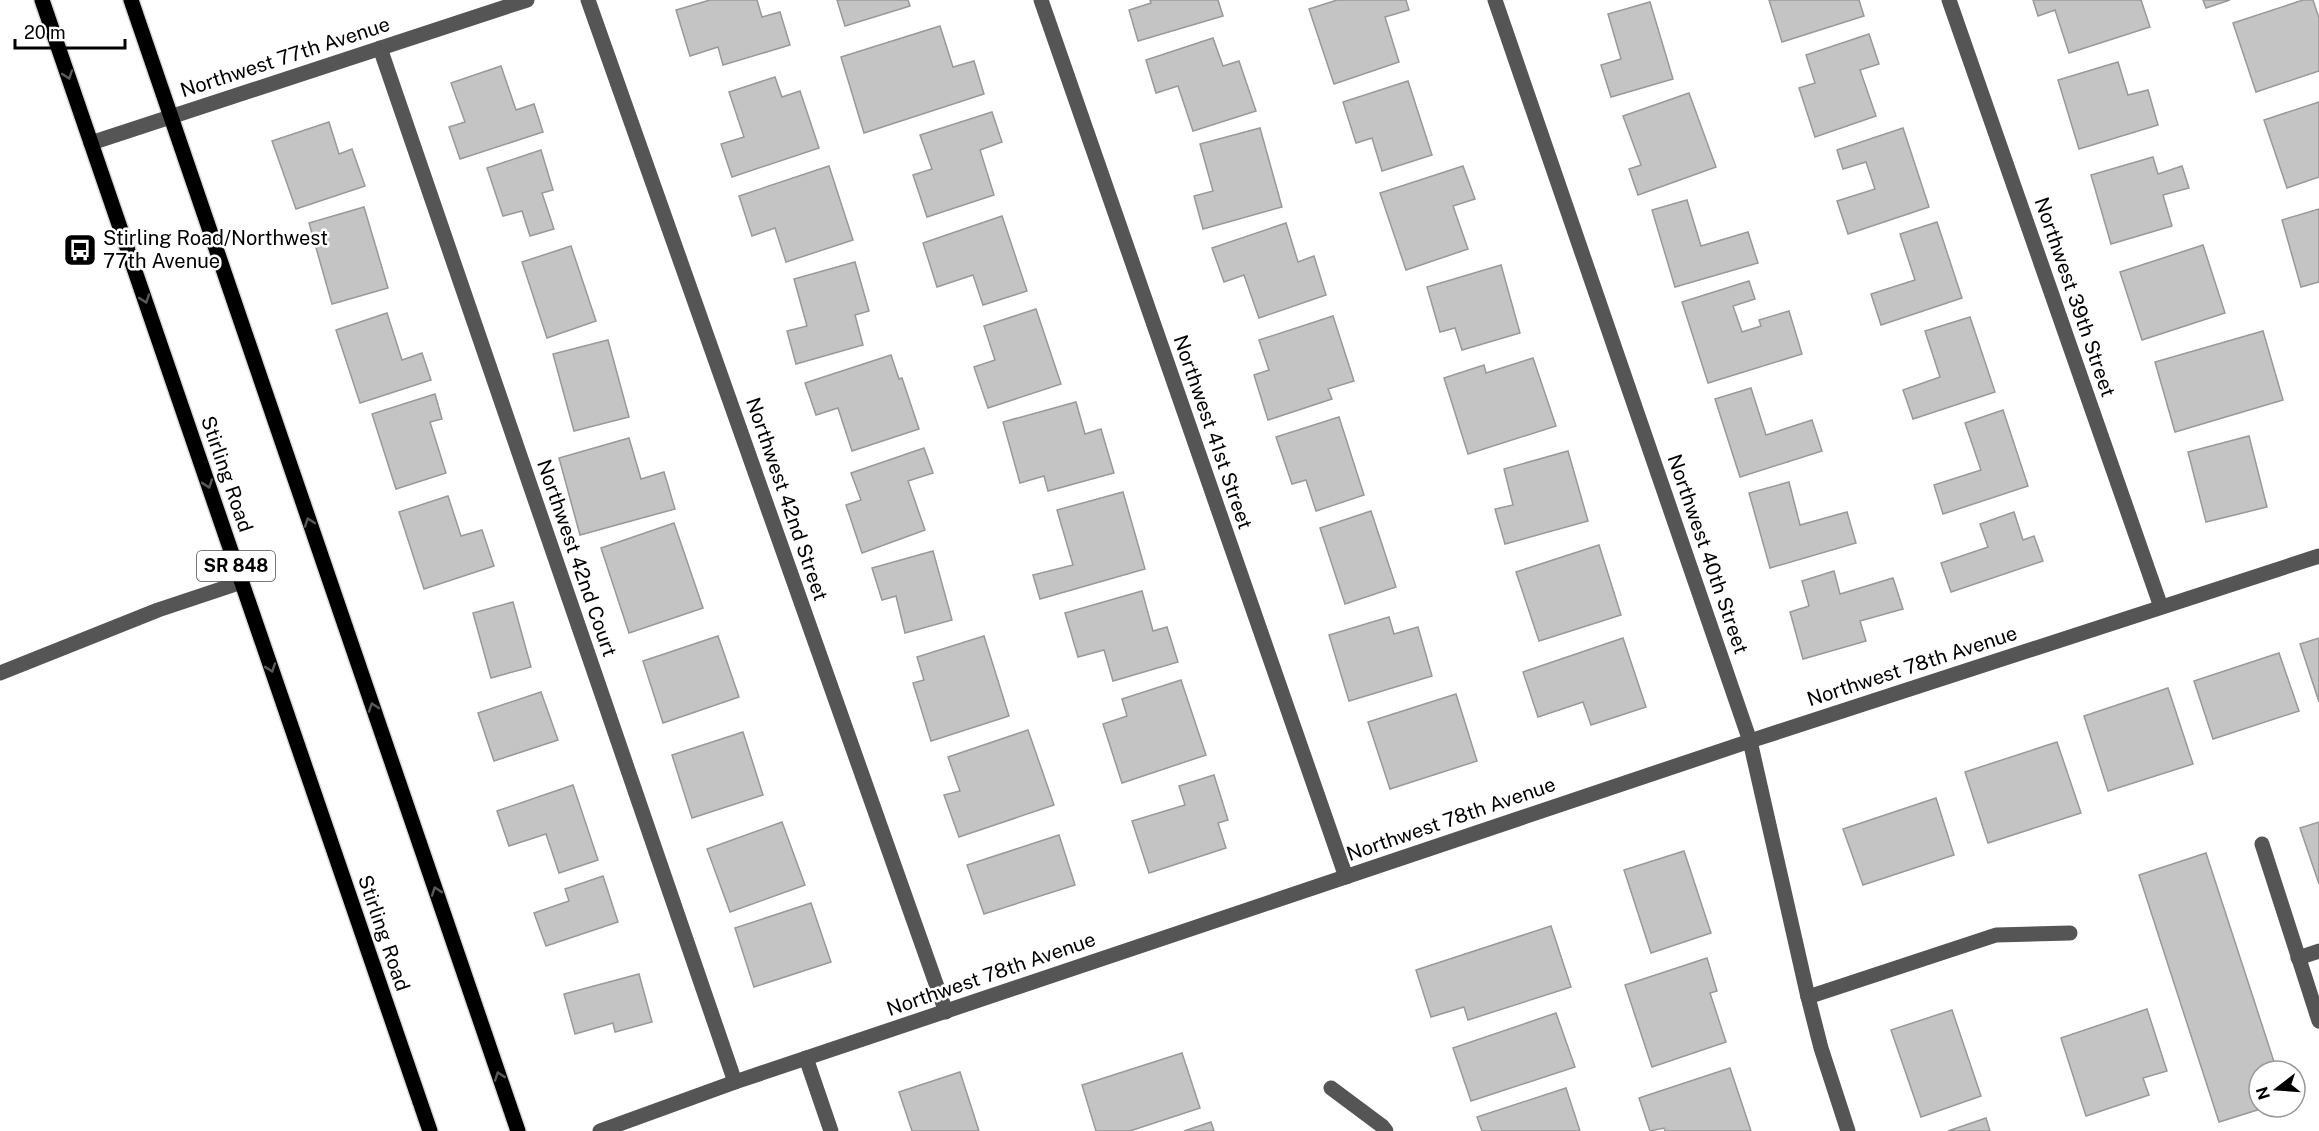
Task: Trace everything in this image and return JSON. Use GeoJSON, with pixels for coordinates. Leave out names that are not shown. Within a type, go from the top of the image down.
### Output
{"type":"FeatureCollection","features":[{"type":"Feature","properties":{"kind":"main road","name":"Stirling Road"},"geometry":{"type":"LineString","coordinates":[[42,0],[430,1131]]}},
{"type":"Feature","properties":{"kind":"main road"},"geometry":{"type":"LineString","coordinates":[[131,0],[518,1131]]}},
{"type":"Feature","properties":{"kind":"street","name":"Northwest 77th Avenue"},"geometry":{"type":"LineString","coordinates":[[91,143],[526,0]]}},
{"type":"Feature","properties":{"kind":"street","name":"Northwest 42nd Street"},"geometry":{"type":"LineString","coordinates":[[588,0],[946,1012]]}},
{"type":"Feature","properties":{"kind":"street","name":"Northwest 41st Street"},"geometry":{"type":"LineString","coordinates":[[1041,0],[1346,877]]}},
{"type":"Feature","properties":{"kind":"street","name":"Northwest 40th Street"},"geometry":{"type":"LineString","coordinates":[[1495,0],[1750,741],[1808,997],[1821,1048],[1848,1131]]}},
{"type":"Feature","properties":{"kind":"street","name":"Northwest 39th Street"},"geometry":{"type":"LineString","coordinates":[[1949,0],[2161,607]]}},
{"type":"Feature","properties":{"kind":"street","name":"Northwest 42nd Court"},"geometry":{"type":"LineString","coordinates":[[380,48],[735,1082]]}},
{"type":"Feature","properties":{"kind":"street","name":"Northwest 78th Avenue"},"geometry":{"type":"LineString","coordinates":[[600,1131],[735,1082],[1750,741],[2319,556]]}},
{"type":"Feature","properties":{"kind":"street"},"geometry":{"type":"LineString","coordinates":[[0,673],[158,610],[242,582]]}},
{"type":"Feature","properties":{"kind":"street"},"geometry":{"type":"LineString","coordinates":[[2262,844],[2319,1021]]}},
{"type":"Feature","properties":{"kind":"street"},"geometry":{"type":"LineString","coordinates":[[1808,997],[1996,934],[2070,933]]}},
{"type":"Feature","properties":{"kind":"street"},"geometry":{"type":"LineString","coordinates":[[2298,958],[2319,951]]}},
{"type":"Feature","properties":{"kind":"street"},"geometry":{"type":"LineString","coordinates":[[806,1058],[831,1131]]}},
{"type":"Feature","properties":{"kind":"street"},"geometry":{"type":"LineString","coordinates":[[1331,1088],[1386,1131]]}},
{"type":"Feature","properties":{"kind":"building"},"geometry":{"type":"Polygon","coordinates":[[[710,0],[757,0],[762,17],[780,12],[790,45],[723,65],[718,47],[690,56],[676,10],[710,0]]]}},
{"type":"Feature","properties":{"kind":"building"},"geometry":{"type":"Polygon","coordinates":[[[837,0],[908,0],[910,6],[845,26],[837,0]]]}},
{"type":"Feature","properties":{"kind":"building"},"geometry":{"type":"Polygon","coordinates":[[[1150,0],[1218,0],[1223,16],[1138,41],[1129,10],[1151,3],[1150,0]]]}},
{"type":"Feature","properties":{"kind":"building"},"geometry":{"type":"Polygon","coordinates":[[[1337,0],[1406,0],[1409,10],[1385,17],[1399,62],[1334,84],[1309,9],[1337,0]]]}},
{"type":"Feature","properties":{"kind":"building"},"geometry":{"type":"Polygon","coordinates":[[[1769,0],[1859,0],[1864,16],[1782,42],[1769,0]]]}},
{"type":"Feature","properties":{"kind":"building"},"geometry":{"type":"Polygon","coordinates":[[[2033,0],[2141,0],[2150,27],[2069,53],[2055,10],[2038,16],[2033,0]]]}},
{"type":"Feature","properties":{"kind":"building"},"geometry":{"type":"Polygon","coordinates":[[[2203,0],[2230,0],[2206,8],[2203,0]]]}},
{"type":"Feature","properties":{"kind":"building"},"geometry":{"type":"Polygon","coordinates":[[[2303,0],[2313,0],[2319,18],[2319,71],[2256,92],[2233,23],[2303,0]]]}},
{"type":"Feature","properties":{"kind":"building"},"geometry":{"type":"Polygon","coordinates":[[[1650,2],[1673,79],[1611,97],[1601,65],[1621,59],[1608,14],[1650,2]]]}},
{"type":"Feature","properties":{"kind":"building"},"geometry":{"type":"Polygon","coordinates":[[[940,26],[953,67],[974,61],[984,94],[864,133],[841,57],[940,26]]]}},
{"type":"Feature","properties":{"kind":"building"},"geometry":{"type":"Polygon","coordinates":[[[1869,34],[1879,64],[1860,70],[1876,116],[1815,137],[1799,88],[1815,83],[1806,55],[1869,34]]]}},
{"type":"Feature","properties":{"kind":"building"},"geometry":{"type":"Polygon","coordinates":[[[1213,38],[1223,66],[1239,61],[1256,111],[1193,131],[1178,86],[1156,93],[1146,60],[1213,38]]]}},
{"type":"Feature","properties":{"kind":"building"},"geometry":{"type":"Polygon","coordinates":[[[2118,62],[2128,95],[2148,90],[2158,125],[2079,149],[2058,80],[2118,62]]]}},
{"type":"Feature","properties":{"kind":"building"},"geometry":{"type":"Polygon","coordinates":[[[501,66],[516,110],[534,104],[543,132],[460,159],[449,127],[465,122],[451,83],[501,66]]]}},
{"type":"Feature","properties":{"kind":"building"},"geometry":{"type":"Polygon","coordinates":[[[775,77],[782,97],[800,91],[819,148],[732,177],[721,144],[744,137],[729,92],[775,77]]]}},
{"type":"Feature","properties":{"kind":"building"},"geometry":{"type":"Polygon","coordinates":[[[1408,81],[1432,155],[1382,171],[1372,138],[1356,143],[1343,102],[1408,81]]]}},
{"type":"Feature","properties":{"kind":"building"},"geometry":{"type":"Polygon","coordinates":[[[1689,93],[1716,167],[1638,195],[1629,169],[1641,165],[1623,116],[1689,93]]]}},
{"type":"Feature","properties":{"kind":"building"},"geometry":{"type":"Polygon","coordinates":[[[2319,102],[2319,177],[2287,188],[2264,120],[2319,102]]]}},
{"type":"Feature","properties":{"kind":"building"},"geometry":{"type":"Polygon","coordinates":[[[992,112],[1002,142],[980,150],[994,195],[927,217],[913,175],[932,169],[920,135],[992,112]]]}},
{"type":"Feature","properties":{"kind":"building"},"geometry":{"type":"Polygon","coordinates":[[[329,122],[339,154],[352,149],[365,186],[296,209],[272,141],[329,122]]]}},
{"type":"Feature","properties":{"kind":"building"},"geometry":{"type":"Polygon","coordinates":[[[1260,128],[1282,207],[1203,229],[1194,196],[1213,191],[1200,144],[1260,128]]]}},
{"type":"Feature","properties":{"kind":"building"},"geometry":{"type":"Polygon","coordinates":[[[1903,128],[1929,207],[1848,234],[1837,201],[1875,189],[1866,162],[1843,169],[1837,150],[1903,128]]]}},
{"type":"Feature","properties":{"kind":"building"},"geometry":{"type":"Polygon","coordinates":[[[541,150],[553,190],[542,193],[554,229],[530,236],[522,211],[503,216],[487,168],[541,150]]]}},
{"type":"Feature","properties":{"kind":"building"},"geometry":{"type":"Polygon","coordinates":[[[2153,157],[2158,174],[2182,166],[2189,188],[2163,195],[2172,226],[2111,244],[2091,175],[2153,157]]]}},
{"type":"Feature","properties":{"kind":"building"},"geometry":{"type":"Polygon","coordinates":[[[829,166],[853,240],[786,262],[775,228],[752,236],[739,196],[829,166]]]}},
{"type":"Feature","properties":{"kind":"building"},"geometry":{"type":"Polygon","coordinates":[[[1463,166],[1475,199],[1453,206],[1468,249],[1406,270],[1380,193],[1463,166]]]}},
{"type":"Feature","properties":{"kind":"building"},"geometry":{"type":"Polygon","coordinates":[[[1687,200],[1701,246],[1748,232],[1758,263],[1675,287],[1652,210],[1687,200]]]}},
{"type":"Feature","properties":{"kind":"building"},"geometry":{"type":"Polygon","coordinates":[[[364,207],[388,288],[332,304],[309,223],[364,207]]]}},
{"type":"Feature","properties":{"kind":"building"},"geometry":{"type":"Polygon","coordinates":[[[2319,209],[2319,282],[2301,287],[2282,220],[2319,209]]]}},
{"type":"Feature","properties":{"kind":"building"},"geometry":{"type":"Polygon","coordinates":[[[1002,216],[1027,291],[983,305],[973,275],[937,287],[923,243],[1002,216]]]}},
{"type":"Feature","properties":{"kind":"building"},"geometry":{"type":"Polygon","coordinates":[[[1937,222],[1962,298],[1881,325],[1871,294],[1915,280],[1900,234],[1937,222]]]}},
{"type":"Feature","properties":{"kind":"building"},"geometry":{"type":"Polygon","coordinates":[[[1286,223],[1298,262],[1314,256],[1326,295],[1259,318],[1244,275],[1224,282],[1212,248],[1286,223]]]}},
{"type":"Feature","properties":{"kind":"building"},"geometry":{"type":"Polygon","coordinates":[[[2203,245],[2225,313],[2142,340],[2120,272],[2203,245]]]}},
{"type":"Feature","properties":{"kind":"building"},"geometry":{"type":"Polygon","coordinates":[[[571,246],[596,321],[547,338],[522,262],[571,246]]]}},
{"type":"Feature","properties":{"kind":"building"},"geometry":{"type":"Polygon","coordinates":[[[855,262],[869,311],[855,315],[863,345],[796,364],[787,331],[807,326],[794,279],[855,262]]]}},
{"type":"Feature","properties":{"kind":"building"},"geometry":{"type":"Polygon","coordinates":[[[1501,265],[1520,333],[1462,350],[1455,328],[1440,332],[1427,287],[1501,265]]]}},
{"type":"Feature","properties":{"kind":"building"},"geometry":{"type":"Polygon","coordinates":[[[1749,281],[1755,299],[1733,306],[1742,332],[1761,326],[1759,320],[1789,311],[1802,354],[1708,383],[1682,302],[1749,281]]]}},
{"type":"Feature","properties":{"kind":"building"},"geometry":{"type":"Polygon","coordinates":[[[1036,309],[1061,384],[988,408],[974,367],[995,360],[984,326],[1036,309]]]}},
{"type":"Feature","properties":{"kind":"building"},"geometry":{"type":"Polygon","coordinates":[[[387,313],[402,360],[422,353],[431,380],[360,403],[336,330],[387,313]]]}},
{"type":"Feature","properties":{"kind":"building"},"geometry":{"type":"Polygon","coordinates":[[[1333,316],[1354,381],[1328,389],[1332,399],[1268,420],[1254,375],[1269,370],[1259,340],[1333,316]]]}},
{"type":"Feature","properties":{"kind":"building"},"geometry":{"type":"Polygon","coordinates":[[[1970,317],[1995,392],[1913,419],[1903,390],[1940,377],[1925,331],[1970,317]]]}},
{"type":"Feature","properties":{"kind":"building"},"geometry":{"type":"Polygon","coordinates":[[[2263,331],[2283,400],[2175,432],[2155,362],[2263,331]]]}},
{"type":"Feature","properties":{"kind":"building"},"geometry":{"type":"Polygon","coordinates":[[[608,340],[629,417],[574,431],[553,354],[608,340]]]}},
{"type":"Feature","properties":{"kind":"building"},"geometry":{"type":"Polygon","coordinates":[[[891,355],[899,379],[902,378],[919,429],[852,451],[838,408],[816,415],[805,383],[891,355]]]}},
{"type":"Feature","properties":{"kind":"building"},"geometry":{"type":"Polygon","coordinates":[[[1533,358],[1556,426],[1468,454],[1444,378],[1484,365],[1486,373],[1533,358]]]}},
{"type":"Feature","properties":{"kind":"building"},"geometry":{"type":"Polygon","coordinates":[[[1751,388],[1766,435],[1812,420],[1822,451],[1740,477],[1715,399],[1751,388]]]}},
{"type":"Feature","properties":{"kind":"building"},"geometry":{"type":"Polygon","coordinates":[[[435,394],[442,419],[430,422],[446,473],[396,489],[372,414],[435,394]]]}},
{"type":"Feature","properties":{"kind":"building"},"geometry":{"type":"Polygon","coordinates":[[[1076,402],[1085,434],[1101,429],[1114,473],[1048,491],[1044,476],[1020,483],[1003,422],[1076,402]]]}},
{"type":"Feature","properties":{"kind":"building"},"geometry":{"type":"Polygon","coordinates":[[[2003,410],[2028,486],[1943,514],[1934,485],[1981,470],[1965,423],[2003,410]]]}},
{"type":"Feature","properties":{"kind":"building"},"geometry":{"type":"Polygon","coordinates":[[[1339,417],[1364,495],[1316,511],[1306,480],[1292,484],[1276,437],[1339,417]]]}},
{"type":"Feature","properties":{"kind":"building"},"geometry":{"type":"Polygon","coordinates":[[[2249,436],[2267,507],[2206,522],[2188,452],[2249,436]]]}},
{"type":"Feature","properties":{"kind":"building"},"geometry":{"type":"Polygon","coordinates":[[[629,438],[641,479],[664,472],[675,509],[580,535],[559,458],[629,438]]]}},
{"type":"Feature","properties":{"kind":"building"},"geometry":{"type":"Polygon","coordinates":[[[924,448],[933,473],[908,481],[925,530],[862,553],[846,505],[861,500],[851,473],[924,448]]]}},
{"type":"Feature","properties":{"kind":"building"},"geometry":{"type":"Polygon","coordinates":[[[1568,451],[1588,521],[1505,544],[1495,509],[1513,505],[1504,469],[1568,451]]]}},
{"type":"Feature","properties":{"kind":"building"},"geometry":{"type":"Polygon","coordinates":[[[1789,482],[1800,525],[1847,512],[1856,543],[1770,568],[1749,493],[1789,482]]]}},
{"type":"Feature","properties":{"kind":"building"},"geometry":{"type":"Polygon","coordinates":[[[1123,492],[1145,569],[1040,599],[1033,575],[1073,565],[1057,510],[1123,492]]]}},
{"type":"Feature","properties":{"kind":"building"},"geometry":{"type":"Polygon","coordinates":[[[448,496],[461,536],[482,530],[494,566],[424,589],[399,512],[448,496]]]}},
{"type":"Feature","properties":{"kind":"building"},"geometry":{"type":"Polygon","coordinates":[[[1371,511],[1396,587],[1345,604],[1320,528],[1371,511]]]}},
{"type":"Feature","properties":{"kind":"building"},"geometry":{"type":"Polygon","coordinates":[[[2014,512],[2023,540],[2034,536],[2043,561],[1951,592],[1941,563],[1988,547],[1980,524],[2014,512]]]}},
{"type":"Feature","properties":{"kind":"building"},"geometry":{"type":"Polygon","coordinates":[[[674,523],[703,608],[629,633],[601,548],[674,523]]]}},
{"type":"Feature","properties":{"kind":"building"},"geometry":{"type":"Polygon","coordinates":[[[1599,545],[1621,615],[1539,641],[1516,572],[1599,545]]]}},
{"type":"Feature","properties":{"kind":"building"},"geometry":{"type":"Polygon","coordinates":[[[933,551],[952,620],[905,633],[896,596],[882,600],[872,568],[933,551]]]}},
{"type":"Feature","properties":{"kind":"building"},"geometry":{"type":"Polygon","coordinates":[[[1834,571],[1840,594],[1893,578],[1903,609],[1860,621],[1866,641],[1803,659],[1790,612],[1809,606],[1802,581],[1834,571]]]}},
{"type":"Feature","properties":{"kind":"building"},"geometry":{"type":"Polygon","coordinates":[[[1142,591],[1153,631],[1167,627],[1178,662],[1113,681],[1104,650],[1078,657],[1065,613],[1142,591]]]}},
{"type":"Feature","properties":{"kind":"building"},"geometry":{"type":"Polygon","coordinates":[[[513,602],[531,667],[491,678],[473,613],[513,602]]]}},
{"type":"Feature","properties":{"kind":"building"},"geometry":{"type":"Polygon","coordinates":[[[1389,617],[1394,634],[1418,627],[1432,676],[1349,701],[1329,635],[1389,617]]]}},
{"type":"Feature","properties":{"kind":"building"},"geometry":{"type":"Polygon","coordinates":[[[718,636],[739,697],[663,723],[643,661],[718,636]]]}},
{"type":"Feature","properties":{"kind":"building"},"geometry":{"type":"Polygon","coordinates":[[[984,636],[1009,716],[931,741],[913,683],[924,680],[917,657],[984,636]]]}},
{"type":"Feature","properties":{"kind":"building"},"geometry":{"type":"Polygon","coordinates":[[[1623,638],[1646,707],[1591,725],[1583,702],[1538,717],[1523,672],[1623,638]]]}},
{"type":"Feature","properties":{"kind":"building"},"geometry":{"type":"Polygon","coordinates":[[[2319,638],[2319,702],[2300,644],[2319,638]]]}},
{"type":"Feature","properties":{"kind":"building"},"geometry":{"type":"Polygon","coordinates":[[[2279,653],[2299,711],[2213,739],[2194,681],[2279,653]]]}},
{"type":"Feature","properties":{"kind":"building"},"geometry":{"type":"Polygon","coordinates":[[[1181,680],[1206,755],[1122,783],[1103,724],[1127,716],[1122,699],[1181,680]]]}},
{"type":"Feature","properties":{"kind":"building"},"geometry":{"type":"Polygon","coordinates":[[[2168,688],[2193,764],[2108,791],[2084,716],[2168,688]]]}},
{"type":"Feature","properties":{"kind":"building"},"geometry":{"type":"Polygon","coordinates":[[[541,692],[558,740],[494,761],[478,713],[541,692]]]}},
{"type":"Feature","properties":{"kind":"building"},"geometry":{"type":"Polygon","coordinates":[[[1456,694],[1477,761],[1390,789],[1368,722],[1456,694]]]}},
{"type":"Feature","properties":{"kind":"building"},"geometry":{"type":"Polygon","coordinates":[[[1028,730],[1054,805],[959,837],[944,795],[960,791],[948,757],[1028,730]]]}},
{"type":"Feature","properties":{"kind":"building"},"geometry":{"type":"Polygon","coordinates":[[[743,732],[763,795],[692,818],[672,755],[743,732]]]}},
{"type":"Feature","properties":{"kind":"building"},"geometry":{"type":"Polygon","coordinates":[[[2057,742],[2081,813],[1988,843],[1965,772],[2057,742]]]}},
{"type":"Feature","properties":{"kind":"building"},"geometry":{"type":"Polygon","coordinates":[[[1214,775],[1228,820],[1218,823],[1226,848],[1149,873],[1132,821],[1185,805],[1179,786],[1214,775]]]}},
{"type":"Feature","properties":{"kind":"building"},"geometry":{"type":"Polygon","coordinates":[[[573,785],[598,860],[559,873],[546,834],[509,846],[497,811],[573,785]]]}},
{"type":"Feature","properties":{"kind":"building"},"geometry":{"type":"Polygon","coordinates":[[[1936,798],[1954,855],[1863,885],[1843,829],[1936,798]]]}},
{"type":"Feature","properties":{"kind":"building"},"geometry":{"type":"Polygon","coordinates":[[[782,822],[805,885],[730,912],[707,849],[782,822]]]}},
{"type":"Feature","properties":{"kind":"building"},"geometry":{"type":"Polygon","coordinates":[[[2319,822],[2319,884],[2300,828],[2319,822]]]}},
{"type":"Feature","properties":{"kind":"building"},"geometry":{"type":"Polygon","coordinates":[[[1059,835],[1075,885],[984,914],[967,865],[1059,835]]]}},
{"type":"Feature","properties":{"kind":"building"},"geometry":{"type":"Polygon","coordinates":[[[1684,851],[1711,933],[1651,953],[1624,870],[1684,851]]]}},
{"type":"Feature","properties":{"kind":"building"},"geometry":{"type":"Polygon","coordinates":[[[2206,853],[2273,1059],[2247,1059],[2247,1113],[2219,1122],[2139,875],[2206,853]]]}},
{"type":"Feature","properties":{"kind":"building"},"geometry":{"type":"Polygon","coordinates":[[[603,876],[618,922],[546,946],[534,913],[569,901],[565,889],[603,876]]]}},
{"type":"Feature","properties":{"kind":"building"},"geometry":{"type":"Polygon","coordinates":[[[811,903],[831,962],[754,987],[735,928],[811,903]]]}},
{"type":"Feature","properties":{"kind":"building"},"geometry":{"type":"Polygon","coordinates":[[[1551,926],[1571,987],[1468,1020],[1464,1007],[1431,1017],[1416,970],[1551,926]]]}},
{"type":"Feature","properties":{"kind":"building"},"geometry":{"type":"Polygon","coordinates":[[[1707,958],[1717,991],[1710,993],[1726,1042],[1652,1067],[1625,985],[1707,958]]]}},
{"type":"Feature","properties":{"kind":"building"},"geometry":{"type":"Polygon","coordinates":[[[639,974],[652,1022],[615,1032],[613,1023],[575,1034],[564,994],[639,974]]]}},
{"type":"Feature","properties":{"kind":"building"},"geometry":{"type":"Polygon","coordinates":[[[2147,1009],[2167,1071],[2143,1078],[2149,1095],[2086,1116],[2061,1038],[2147,1009]]]}},
{"type":"Feature","properties":{"kind":"building"},"geometry":{"type":"Polygon","coordinates":[[[1952,1010],[1981,1096],[1921,1117],[1891,1030],[1952,1010]]]}},
{"type":"Feature","properties":{"kind":"building"},"geometry":{"type":"Polygon","coordinates":[[[1556,1013],[1575,1067],[1471,1101],[1453,1048],[1556,1013]]]}},
{"type":"Feature","properties":{"kind":"building"},"geometry":{"type":"Polygon","coordinates":[[[1182,1053],[1200,1108],[1130,1131],[1096,1131],[1082,1085],[1182,1053]]]}},
{"type":"Feature","properties":{"kind":"building"},"geometry":{"type":"Polygon","coordinates":[[[1730,1068],[1751,1131],[1665,1131],[1664,1128],[1650,1131],[1639,1098],[1730,1068]]]}},
{"type":"Feature","properties":{"kind":"building"},"geometry":{"type":"Polygon","coordinates":[[[960,1072],[979,1131],[912,1131],[899,1092],[960,1072]]]}},
{"type":"Feature","properties":{"kind":"building"},"geometry":{"type":"Polygon","coordinates":[[[1566,1088],[1580,1131],[1482,1131],[1477,1117],[1566,1088]]]}},
{"type":"Feature","properties":{"kind":"building"},"geometry":{"type":"Polygon","coordinates":[[[1986,1118],[1990,1131],[1948,1131],[1986,1118]]]}},
{"type":"Feature","properties":{"kind":"building"},"geometry":{"type":"Polygon","coordinates":[[[1211,1122],[1214,1131],[1184,1131],[1211,1122]]]}},
{"type":"Feature","properties":{"kind":"place","name":"Stirling Road/Northwest 77th Avenue"},"geometry":{"type":"Point","coordinates":[80,250]}}]}
